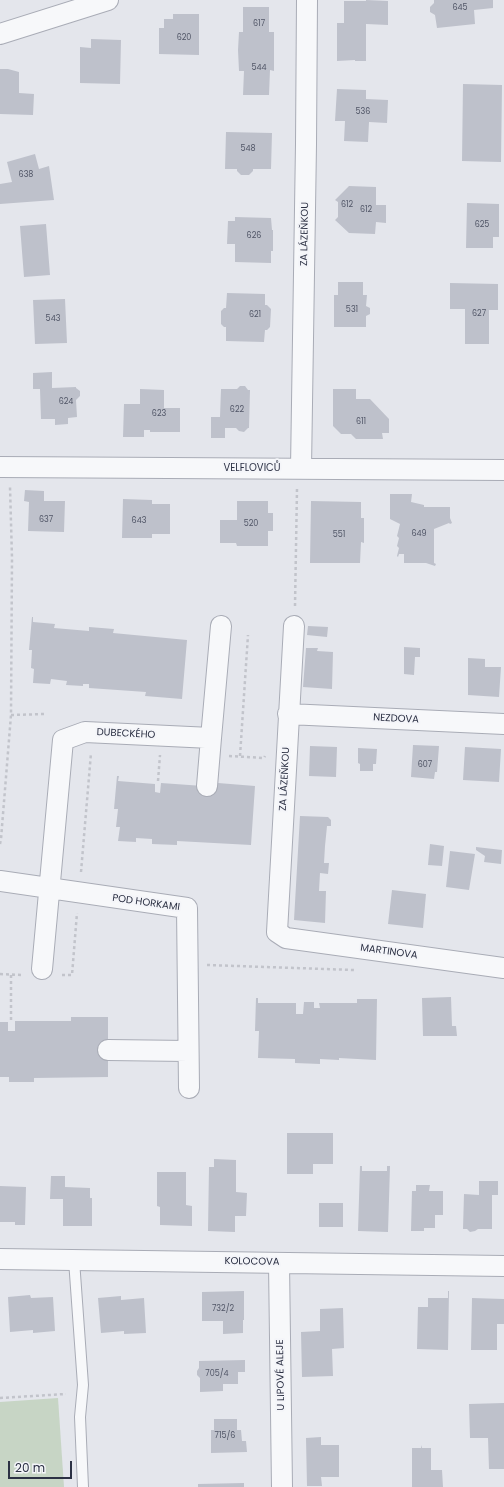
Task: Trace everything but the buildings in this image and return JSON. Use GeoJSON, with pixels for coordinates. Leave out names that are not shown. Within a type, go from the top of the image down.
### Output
{"type":"FeatureCollection","features":[{"type":"Feature","properties":{"kind":"street"},"geometry":{"type":"LineString","coordinates":[[0,34],[108,0]]}},
{"type":"Feature","properties":{"kind":"street","name":"ZA LÁZEŇKOU"},"geometry":{"type":"LineString","coordinates":[[301,468],[307,0]]}},
{"type":"Feature","properties":{"kind":"street","name":"VELFLOVICŮ"},"geometry":{"type":"LineString","coordinates":[[5,466],[504,470]]}},
{"type":"Feature","properties":{"kind":"street"},"geometry":{"type":"LineString","coordinates":[[207,786],[221,626]]}},
{"type":"Feature","properties":{"kind":"street","name":"ZA LÁZEŇKOU"},"geometry":{"type":"LineString","coordinates":[[277,932],[294,626]]}},
{"type":"Feature","properties":{"kind":"street","name":"NEZDOVA"},"geometry":{"type":"LineString","coordinates":[[288,714],[504,724]]}},
{"type":"Feature","properties":{"kind":"street","name":"DUBECKÉHO"},"geometry":{"type":"LineString","coordinates":[[41,973],[63,740],[85,732],[210,746]]}},
{"type":"Feature","properties":{"kind":"street","name":"POD HORKAMI"},"geometry":{"type":"LineString","coordinates":[[0,881],[187,908],[189,1088]]}},
{"type":"Feature","properties":{"kind":"street","name":"MARTINOVA"},"geometry":{"type":"LineString","coordinates":[[277,932],[286,938],[504,968]]}},
{"type":"Feature","properties":{"kind":"street"},"geometry":{"type":"LineString","coordinates":[[108,1050],[188,1051]]}},
{"type":"Feature","properties":{"kind":"street","name":"KOLOCOVA"},"geometry":{"type":"LineString","coordinates":[[0,1259],[504,1266]]}},
{"type":"Feature","properties":{"kind":"street","name":"U LIPOVÉ ALEJE"},"geometry":{"type":"LineString","coordinates":[[279,1263],[282,1487]]}},
{"type":"Feature","properties":{"kind":"lane"},"geometry":{"type":"LineString","coordinates":[[74,1260],[83,1385],[80,1417],[83,1487]]}},
{"type":"Feature","properties":{"kind":"path"},"geometry":{"type":"LineString","coordinates":[[0,844],[2,839],[10,715],[12,558],[5,466]]}},
{"type":"Feature","properties":{"kind":"path"},"geometry":{"type":"LineString","coordinates":[[294,626],[297,482],[301,468]]}},
{"type":"Feature","properties":{"kind":"path"},"geometry":{"type":"LineString","coordinates":[[240,756],[248,634]]}},
{"type":"Feature","properties":{"kind":"path"},"geometry":{"type":"LineString","coordinates":[[10,715],[45,714]]}},
{"type":"Feature","properties":{"kind":"path"},"geometry":{"type":"LineString","coordinates":[[0,974],[41,973],[72,975],[92,746]]}},
{"type":"Feature","properties":{"kind":"path"},"geometry":{"type":"LineString","coordinates":[[210,746],[240,756],[264,758],[267,752]]}},
{"type":"Feature","properties":{"kind":"path"},"geometry":{"type":"LineString","coordinates":[[158,781],[160,751]]}},
{"type":"Feature","properties":{"kind":"path"},"geometry":{"type":"LineString","coordinates":[[187,965],[360,970]]}},
{"type":"Feature","properties":{"kind":"path"},"geometry":{"type":"LineString","coordinates":[[11,974],[11,1020]]}},
{"type":"Feature","properties":{"kind":"path"},"geometry":{"type":"LineString","coordinates":[[0,1398],[73,1394]]}},
{"type":"Feature","properties":{"kind":"green space"},"geometry":{"type":"Polygon","coordinates":[[[58,1398],[64,1487],[0,1487],[0,1402],[58,1398]]]}}]}
